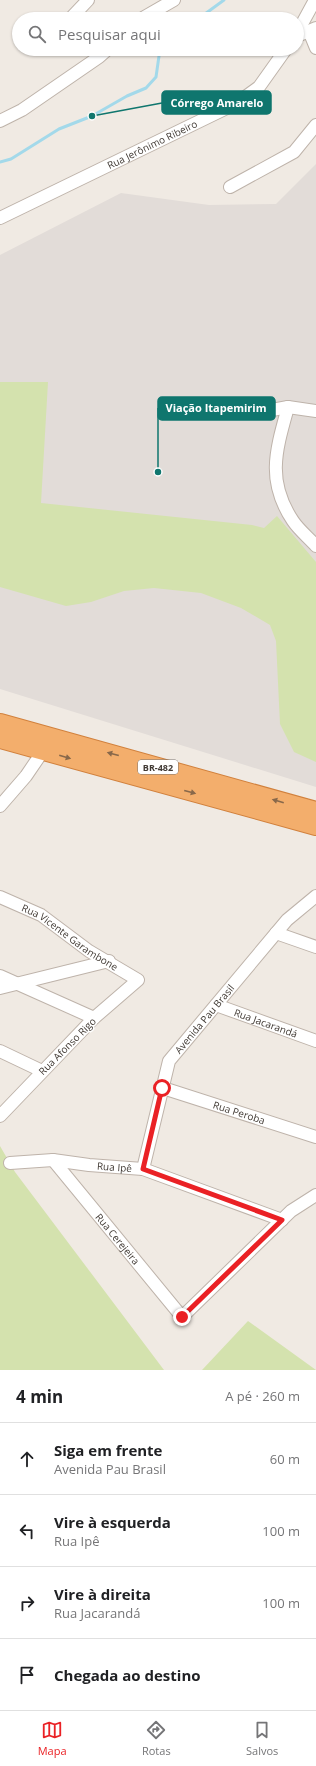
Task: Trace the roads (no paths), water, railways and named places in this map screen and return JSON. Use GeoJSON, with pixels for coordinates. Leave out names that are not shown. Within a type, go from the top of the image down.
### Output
{"type":"FeatureCollection","features":[{"type":"Feature","properties":{"kind":"highway","name":"BR-482"},"geometry":{"type":"LineString","coordinates":[[0,723],[142,771],[313,820]]}},
{"type":"Feature","properties":{"kind":"highway","name":"BR-482"},"geometry":{"type":"LineString","coordinates":[[0,740],[43,751],[142,771]]}},
{"type":"Feature","properties":{"kind":"street"},"geometry":{"type":"LineString","coordinates":[[77,12],[88,0]]}},
{"type":"Feature","properties":{"kind":"street"},"geometry":{"type":"LineString","coordinates":[[153,12],[174,0]]}},
{"type":"Feature","properties":{"kind":"street"},"geometry":{"type":"LineString","coordinates":[[315,0],[307,30],[316,48]]}},
{"type":"Feature","properties":{"kind":"street"},"geometry":{"type":"LineString","coordinates":[[0,121],[22,110],[100,56]]}},
{"type":"Feature","properties":{"kind":"street","name":"Rua Jerônimo Ribeiro"},"geometry":{"type":"LineString","coordinates":[[0,218],[237,103],[259,87],[281,56]]}},
{"type":"Feature","properties":{"kind":"street"},"geometry":{"type":"LineString","coordinates":[[230,187],[294,152],[316,124]]}},
{"type":"Feature","properties":{"kind":"street"},"geometry":{"type":"LineString","coordinates":[[288,407],[275,463],[278,492],[293,522],[316,546]]}},
{"type":"Feature","properties":{"kind":"street"},"geometry":{"type":"LineString","coordinates":[[272,410],[288,407],[316,411]]}},
{"type":"Feature","properties":{"kind":"street"},"geometry":{"type":"LineString","coordinates":[[0,806],[26,776],[43,751]]}},
{"type":"Feature","properties":{"kind":"street","name":"Avenida Pau Brasil"},"geometry":{"type":"LineString","coordinates":[[143,1169],[169,1061],[287,920],[316,896]]}},
{"type":"Feature","properties":{"kind":"street","name":"Rua Vicente Garambone"},"geometry":{"type":"LineString","coordinates":[[0,898],[41,914],[89,951],[109,961],[138,980]]}},
{"type":"Feature","properties":{"kind":"street"},"geometry":{"type":"LineString","coordinates":[[276,933],[316,947]]}},
{"type":"Feature","properties":{"kind":"street"},"geometry":{"type":"LineString","coordinates":[[0,988],[109,961]]}},
{"type":"Feature","properties":{"kind":"street"},"geometry":{"type":"LineString","coordinates":[[0,976],[94,1018]]}},
{"type":"Feature","properties":{"kind":"street","name":"Rua Afonso Rigo"},"geometry":{"type":"LineString","coordinates":[[0,1116],[94,1018],[138,980]]}},
{"type":"Feature","properties":{"kind":"street","name":"Rua Jacarandá"},"geometry":{"type":"LineString","coordinates":[[216,1005],[316,1041]]}},
{"type":"Feature","properties":{"kind":"street"},"geometry":{"type":"LineString","coordinates":[[0,1051],[42,1071]]}},
{"type":"Feature","properties":{"kind":"street","name":"Rua Peroba"},"geometry":{"type":"LineString","coordinates":[[162,1088],[316,1137]]}},
{"type":"Feature","properties":{"kind":"street","name":"Rua Ipê"},"geometry":{"type":"LineString","coordinates":[[10,1163],[53,1160],[89,1166],[143,1169],[282,1220]]}},
{"type":"Feature","properties":{"kind":"street","name":"Rua Cerejeira"},"geometry":{"type":"LineString","coordinates":[[53,1160],[182,1317],[282,1220]]}},
{"type":"Feature","properties":{"kind":"street"},"geometry":{"type":"LineString","coordinates":[[282,1220],[291,1211],[316,1195]]}},
{"type":"Feature","properties":{"kind":"waterway"},"geometry":{"type":"LineString","coordinates":[[208,12],[224,0]]}},
{"type":"Feature","properties":{"kind":"waterway"},"geometry":{"type":"LineString","coordinates":[[0,162],[11,159],[59,129],[92,116],[127,96],[146,88],[156,77],[159,56]]}},
{"type":"Feature","properties":{"kind":"place","name":"Córrego Amarelo"},"geometry":{"type":"Point","coordinates":[92,116]}},
{"type":"Feature","properties":{"kind":"place","name":"Viação Itapemirim"},"geometry":{"type":"Point","coordinates":[158,472]}}]}
